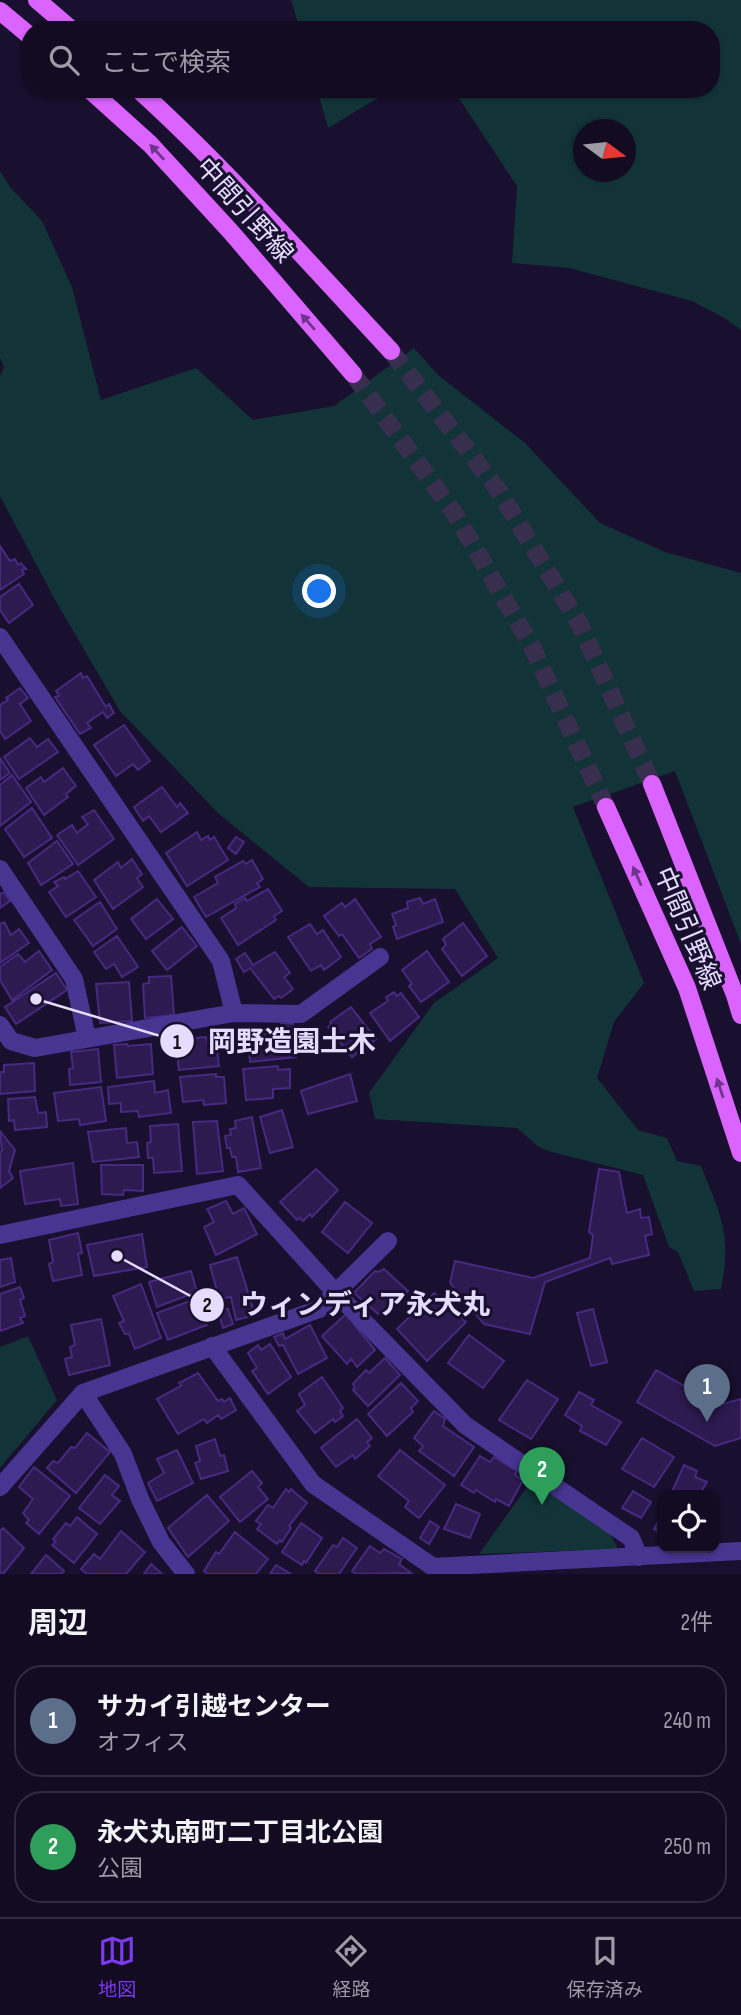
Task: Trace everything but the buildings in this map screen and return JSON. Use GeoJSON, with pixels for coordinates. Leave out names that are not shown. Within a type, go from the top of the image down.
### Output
{"type":"FeatureCollection","features":[{"type":"Feature","properties":{"kind":"main road"},"geometry":{"type":"LineString","coordinates":[[37,0],[62,21]]}},
{"type":"Feature","properties":{"kind":"main road"},"geometry":{"type":"LineString","coordinates":[[0,10],[21,28]]}},
{"type":"Feature","properties":{"kind":"main road","name":"中間引野線"},"geometry":{"type":"LineString","coordinates":[[99,98],[150,144],[231,232],[353,374]]}},
{"type":"Feature","properties":{"kind":"main road","name":"中間引野線"},"geometry":{"type":"LineString","coordinates":[[148,98],[267,217],[391,351]]}},
{"type":"Feature","properties":{"kind":"main road","name":"中間引野線"},"geometry":{"type":"LineString","coordinates":[[652,784],[741,1015]]}},
{"type":"Feature","properties":{"kind":"main road","name":"中間引野線"},"geometry":{"type":"LineString","coordinates":[[606,807],[687,988],[741,1153]]}},
{"type":"Feature","properties":{"kind":"street"},"geometry":{"type":"LineString","coordinates":[[0,637],[221,961],[234,1013]]}},
{"type":"Feature","properties":{"kind":"street"},"geometry":{"type":"LineString","coordinates":[[0,869],[74,979],[87,1038]]}},
{"type":"Feature","properties":{"kind":"street"},"geometry":{"type":"LineString","coordinates":[[0,1025],[5,1044],[35,1048],[234,1013],[301,1014],[380,957]]}},
{"type":"Feature","properties":{"kind":"street"},"geometry":{"type":"LineString","coordinates":[[0,1235],[238,1185],[335,1292],[466,1425],[631,1538],[639,1557]]}},
{"type":"Feature","properties":{"kind":"street"},"geometry":{"type":"LineString","coordinates":[[0,1487],[83,1393],[319,1309],[388,1241]]}},
{"type":"Feature","properties":{"kind":"street"},"geometry":{"type":"LineString","coordinates":[[212,1346],[313,1484],[430,1570],[741,1551]]}},
{"type":"Feature","properties":{"kind":"street"},"geometry":{"type":"LineString","coordinates":[[83,1393],[123,1454],[161,1542],[186,1574]]}},
{"type":"Feature","properties":{"kind":"green space"},"geometry":{"type":"Polygon","coordinates":[[[291,0],[741,0],[741,330],[692,301],[569,268],[512,263],[517,186],[459,98],[720,98],[720,21],[297,21],[291,0]]]}},
{"type":"Feature","properties":{"kind":"green space"},"geometry":{"type":"Polygon","coordinates":[[[320,98],[378,98],[328,128],[320,98]]]}},
{"type":"Feature","properties":{"kind":"green space"},"geometry":{"type":"Polygon","coordinates":[[[0,171],[10,187],[42,221],[72,287],[101,400],[196,368],[253,420],[334,406],[414,348],[438,375],[525,443],[600,523],[665,552],[741,573],[741,944],[675,771],[573,807],[644,983],[614,1022],[597,1078],[638,1130],[667,1138],[677,1161],[701,1166],[723,1226],[725,1254],[721,1289],[694,1291],[678,1252],[669,1247],[643,1175],[552,1152],[539,1147],[517,1128],[375,1119],[369,1093],[434,1003],[498,958],[455,889],[309,887],[219,814],[120,711],[54,598],[0,496],[0,376],[4,367],[0,358],[0,171]]]}},
{"type":"Feature","properties":{"kind":"green space"},"geometry":{"type":"Polygon","coordinates":[[[28,1336],[57,1400],[0,1468],[0,1347],[28,1336]]]}},
{"type":"Feature","properties":{"kind":"green space"},"geometry":{"type":"Polygon","coordinates":[[[532,1480],[609,1531],[618,1549],[479,1554],[532,1480]]]}},
{"type":"Feature","properties":{"kind":"tunnel"},"geometry":{"type":"LineString","coordinates":[[391,351],[499,491],[580,625],[652,784]]}},
{"type":"Feature","properties":{"kind":"tunnel"},"geometry":{"type":"LineString","coordinates":[[353,374],[455,514],[531,645],[606,807]]}},
{"type":"Feature","properties":{"kind":"place","name":"岡野造園土木"},"geometry":{"type":"Point","coordinates":[36,999]}},
{"type":"Feature","properties":{"kind":"place","name":"ウィンディア永犬丸"},"geometry":{"type":"Point","coordinates":[117,1256]}},
{"type":"Feature","properties":{"kind":"place","name":"サカイ引越センター"},"geometry":{"type":"Point","coordinates":[707,1422]}},
{"type":"Feature","properties":{"kind":"place","name":"永犬丸南町二丁目北公園"},"geometry":{"type":"Point","coordinates":[542,1505]}}]}
